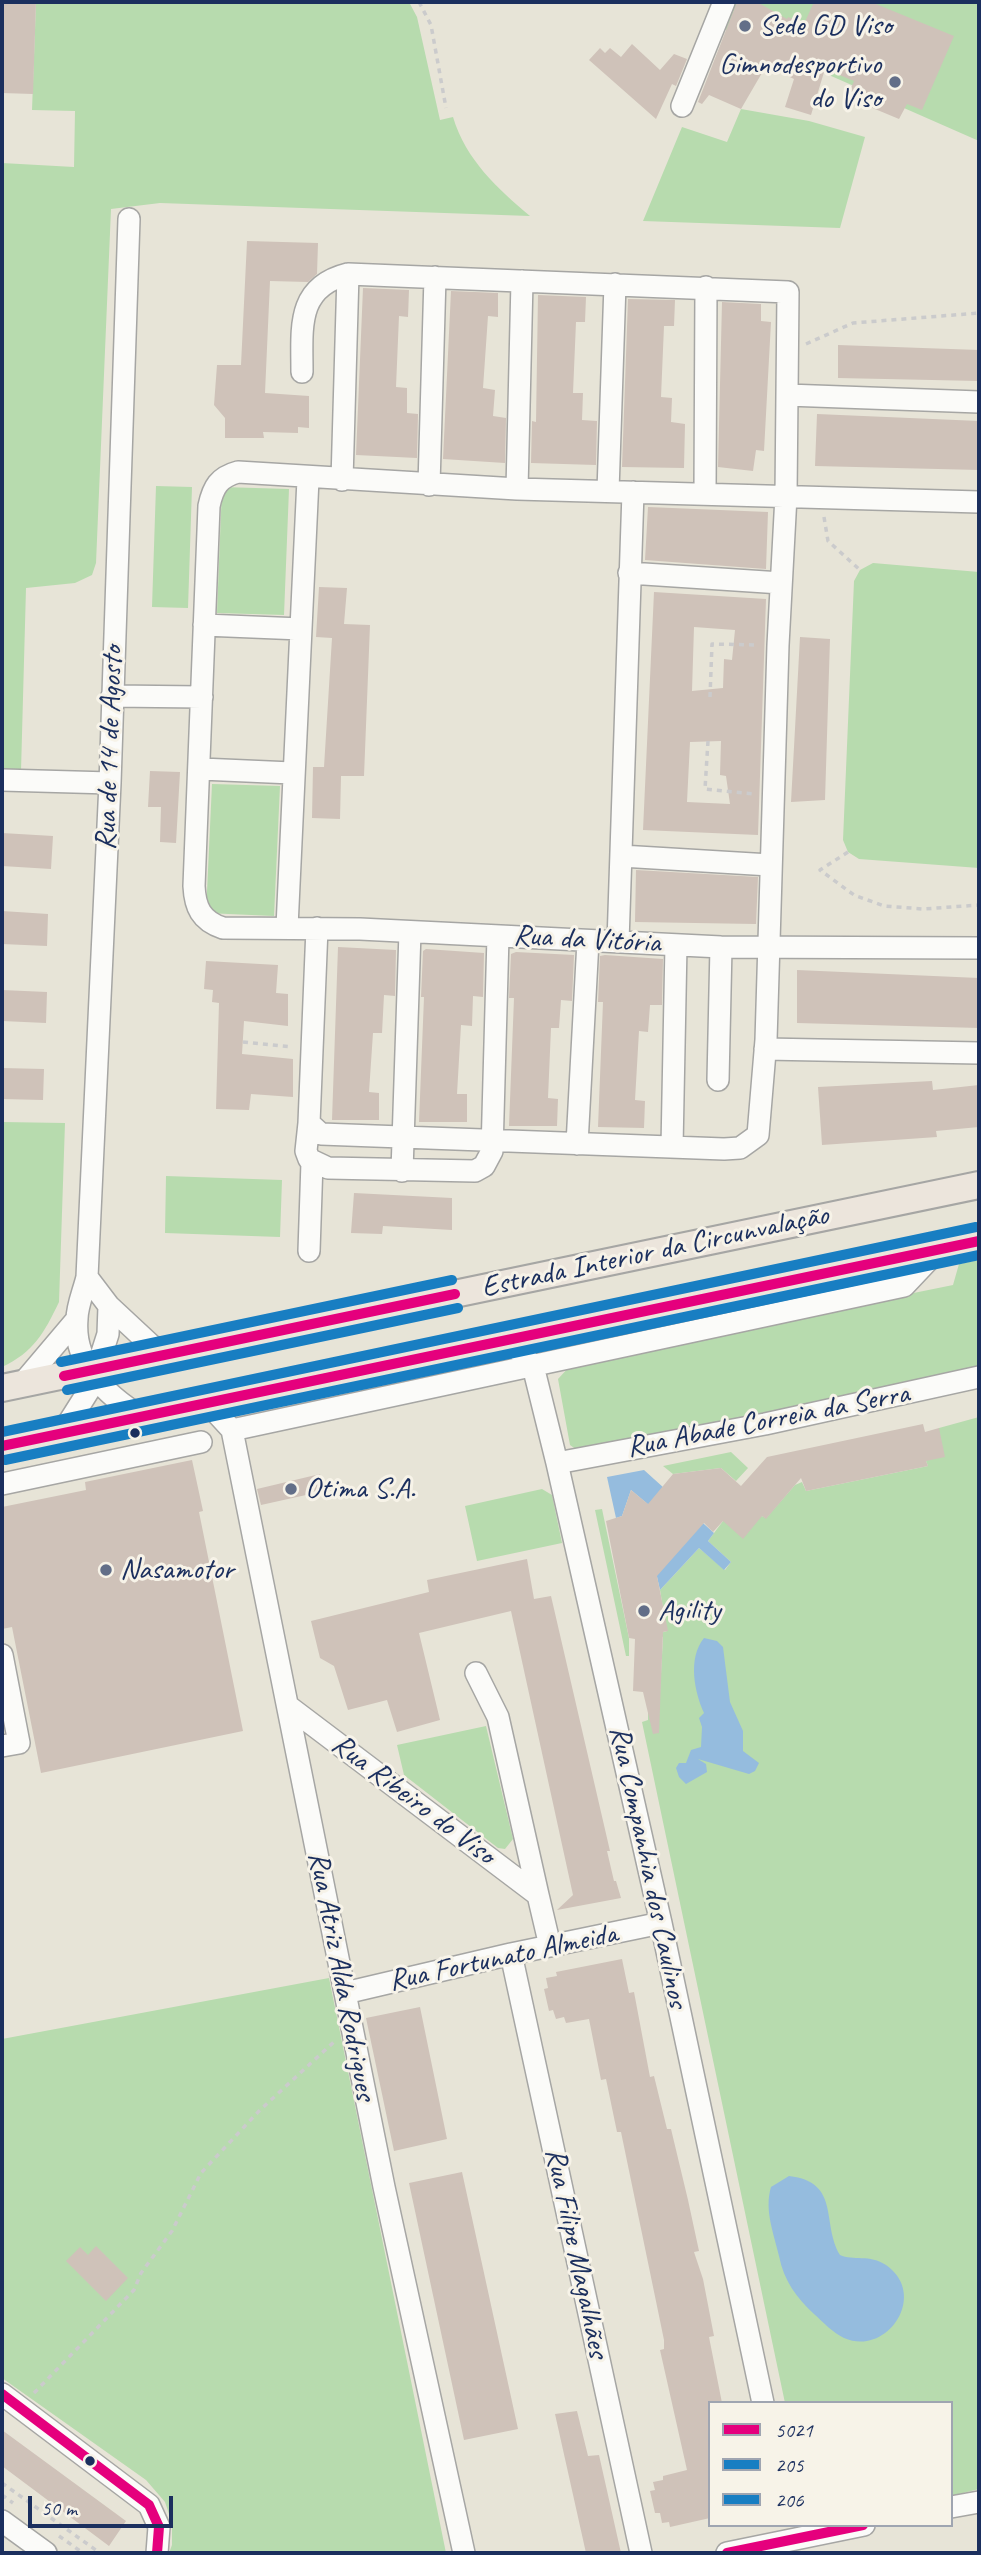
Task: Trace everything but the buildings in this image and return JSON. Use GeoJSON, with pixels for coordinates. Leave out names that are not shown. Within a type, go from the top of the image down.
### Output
{"type":"FeatureCollection","features":[{"type":"Feature","properties":{"kind":"main road","name":"Estrada Interior da Circunvalação"},"geometry":{"type":"LineString","coordinates":[[12,1386],[979,1185]]}},
{"type":"Feature","properties":{"kind":"main road"},"geometry":{"type":"LineString","coordinates":[[2,1446],[142,1416],[209,1405],[979,1241]]}},
{"type":"Feature","properties":{"kind":"street"},"geometry":{"type":"LineString","coordinates":[[682,106],[724,2]]}},
{"type":"Feature","properties":{"kind":"street","name":"Rua de 14 de Agosto"},"geometry":{"type":"LineString","coordinates":[[129,219],[110,783],[87,1277],[76,1320],[83,1356],[104,1391],[142,1416]]}},
{"type":"Feature","properties":{"kind":"street"},"geometry":{"type":"LineString","coordinates":[[342,480],[348,274]]}},
{"type":"Feature","properties":{"kind":"street"},"geometry":{"type":"LineString","coordinates":[[302,372],[304,314],[311,295],[336,277],[348,274],[789,292],[786,496],[778,645],[765,1049],[760,1126],[751,1143],[740,1148],[724,1149],[326,1135],[309,1123]]}},
{"type":"Feature","properties":{"kind":"street"},"geometry":{"type":"LineString","coordinates":[[429,485],[435,277]]}},
{"type":"Feature","properties":{"kind":"street"},"geometry":{"type":"LineString","coordinates":[[517,489],[522,281]]}},
{"type":"Feature","properties":{"kind":"street"},"geometry":{"type":"LineString","coordinates":[[608,491],[615,284]]}},
{"type":"Feature","properties":{"kind":"street"},"geometry":{"type":"LineString","coordinates":[[705,493],[706,287]]}},
{"type":"Feature","properties":{"kind":"street"},"geometry":{"type":"LineString","coordinates":[[787,394],[979,402]]}},
{"type":"Feature","properties":{"kind":"street"},"geometry":{"type":"LineString","coordinates":[[292,773],[201,769],[209,506],[218,482],[238,472],[308,479],[517,489],[979,502]]}},
{"type":"Feature","properties":{"kind":"street"},"geometry":{"type":"LineString","coordinates":[[287,927],[292,773],[308,479]]}},
{"type":"Feature","properties":{"kind":"street"},"geometry":{"type":"LineString","coordinates":[[618,942],[633,492]]}},
{"type":"Feature","properties":{"kind":"street"},"geometry":{"type":"LineString","coordinates":[[629,573],[781,583]]}},
{"type":"Feature","properties":{"kind":"street"},"geometry":{"type":"LineString","coordinates":[[204,625],[300,629]]}},
{"type":"Feature","properties":{"kind":"street"},"geometry":{"type":"LineString","coordinates":[[112,696],[202,697]]}},
{"type":"Feature","properties":{"kind":"street","name":"Rua da Vitória"},"geometry":{"type":"LineString","coordinates":[[201,769],[194,902],[210,924],[223,928],[317,928],[721,947],[979,948]]}},
{"type":"Feature","properties":{"kind":"street"},"geometry":{"type":"LineString","coordinates":[[2,780],[110,783]]}},
{"type":"Feature","properties":{"kind":"street"},"geometry":{"type":"LineString","coordinates":[[621,856],[770,865]]}},
{"type":"Feature","properties":{"kind":"street"},"geometry":{"type":"LineString","coordinates":[[309,1251],[312,1162],[306,1151],[317,928]]}},
{"type":"Feature","properties":{"kind":"street"},"geometry":{"type":"LineString","coordinates":[[402,1171],[410,932]]}},
{"type":"Feature","properties":{"kind":"street"},"geometry":{"type":"LineString","coordinates":[[312,1162],[340,1170],[475,1171],[489,1159],[498,936]]}},
{"type":"Feature","properties":{"kind":"street"},"geometry":{"type":"LineString","coordinates":[[577,1144],[588,941]]}},
{"type":"Feature","properties":{"kind":"street"},"geometry":{"type":"LineString","coordinates":[[672,1147],[676,945]]}},
{"type":"Feature","properties":{"kind":"street"},"geometry":{"type":"LineString","coordinates":[[718,1080],[721,947]]}},
{"type":"Feature","properties":{"kind":"street"},"geometry":{"type":"LineString","coordinates":[[765,1049],[979,1053]]}},
{"type":"Feature","properties":{"kind":"street"},"geometry":{"type":"LineString","coordinates":[[209,1405],[232,1430],[904,1286],[938,1250]]}},
{"type":"Feature","properties":{"kind":"street"},"geometry":{"type":"LineString","coordinates":[[87,1277],[109,1307],[144,1339],[170,1353]]}},
{"type":"Feature","properties":{"kind":"street"},"geometry":{"type":"LineString","coordinates":[[62,1433],[86,1396],[93,1371],[106,1342],[109,1307]]}},
{"type":"Feature","properties":{"kind":"street"},"geometry":{"type":"LineString","coordinates":[[624,1316],[653,1339]]}},
{"type":"Feature","properties":{"kind":"street","name":"Rua de 14 de Agosto"},"geometry":{"type":"LineString","coordinates":[[12,1386],[76,1320]]}},
{"type":"Feature","properties":{"kind":"street","name":"Rua Companhia dos Caulinos"},"geometry":{"type":"LineString","coordinates":[[510,1341],[533,1366],[557,1463],[661,1923],[763,2401]]}},
{"type":"Feature","properties":{"kind":"street","name":"Rua Abade Correia da Serra"},"geometry":{"type":"LineString","coordinates":[[557,1463],[765,1424],[979,1377]]}},
{"type":"Feature","properties":{"kind":"street","name":"Rua Atriz Alda Rodrigues"},"geometry":{"type":"LineString","coordinates":[[232,1430],[352,2028],[464,2553]]}},
{"type":"Feature","properties":{"kind":"street"},"geometry":{"type":"LineString","coordinates":[[2,1485],[201,1441]]}},
{"type":"Feature","properties":{"kind":"street"},"geometry":{"type":"LineString","coordinates":[[2,1655],[19,1743],[2,1746]]}},
{"type":"Feature","properties":{"kind":"street","name":"Rua Ribeiro do Viso"},"geometry":{"type":"LineString","coordinates":[[476,1673],[498,1717],[550,1946]]}},
{"type":"Feature","properties":{"kind":"street","name":"Rua Ribeiro do Viso"},"geometry":{"type":"LineString","coordinates":[[288,1706],[538,1895]]}},
{"type":"Feature","properties":{"kind":"street","name":"Rua Fortunato Almeida"},"geometry":{"type":"LineString","coordinates":[[345,1993],[511,1954],[661,1923]]}},
{"type":"Feature","properties":{"kind":"street","name":"Rua Filipe Magalhães"},"geometry":{"type":"LineString","coordinates":[[511,1954],[641,2553]]}},
{"type":"Feature","properties":{"kind":"street"},"geometry":{"type":"LineString","coordinates":[[2,2394],[149,2505],[159,2527],[157,2553]]}},
{"type":"Feature","properties":{"kind":"street"},"geometry":{"type":"LineString","coordinates":[[953,2507],[979,2502]]}},
{"type":"Feature","properties":{"kind":"street"},"geometry":{"type":"LineString","coordinates":[[2,2521],[46,2553]]}},
{"type":"Feature","properties":{"kind":"street"},"geometry":{"type":"LineString","coordinates":[[727,2553],[854,2527]]}},
{"type":"Feature","properties":{"kind":"path"},"geometry":{"type":"LineString","coordinates":[[419,2],[431,25],[446,108]]}},
{"type":"Feature","properties":{"kind":"path"},"geometry":{"type":"LineString","coordinates":[[788,362],[805,344],[833,335],[842,326],[880,319],[907,320],[979,313]]}},
{"type":"Feature","properties":{"kind":"path"},"geometry":{"type":"LineString","coordinates":[[821,497],[828,541],[860,570]]}},
{"type":"Feature","properties":{"kind":"path"},"geometry":{"type":"LineString","coordinates":[[710,697],[712,644],[778,645]]}},
{"type":"Feature","properties":{"kind":"path"},"geometry":{"type":"LineString","coordinates":[[708,741],[705,789],[773,797]]}},
{"type":"Feature","properties":{"kind":"path"},"geometry":{"type":"LineString","coordinates":[[848,852],[820,870],[861,899],[899,908],[979,905]]}},
{"type":"Feature","properties":{"kind":"path"},"geometry":{"type":"LineString","coordinates":[[243,1042],[293,1048],[294,1037]]}},
{"type":"Feature","properties":{"kind":"path"},"geometry":{"type":"LineString","coordinates":[[20,2408],[134,2290],[141,2273],[172,2231],[201,2173],[258,2112],[326,2047],[352,2028]]}},
{"type":"Feature","properties":{"kind":"path"},"geometry":{"type":"LineString","coordinates":[[2,2483],[100,2553]]}},
{"type":"Feature","properties":{"kind":"green space"},"geometry":{"type":"Polygon","coordinates":[[[36,2],[409,2],[417,17],[440,120],[453,117],[474,160],[506,195],[530,216],[160,203],[111,209],[96,563],[92,575],[75,583],[26,588],[21,771],[2,770],[2,163],[74,167],[75,111],[32,110],[36,2]]]}},
{"type":"Feature","properties":{"kind":"green space"},"geometry":{"type":"Polygon","coordinates":[[[731,2],[979,2],[979,141],[722,28],[731,2]]]}},
{"type":"Feature","properties":{"kind":"green space"},"geometry":{"type":"Polygon","coordinates":[[[741,109],[809,121],[865,137],[840,228],[643,221],[682,127],[727,142],[741,109]]]}},
{"type":"Feature","properties":{"kind":"green space"},"geometry":{"type":"Polygon","coordinates":[[[156,486],[192,487],[188,608],[152,607],[156,486]]]}},
{"type":"Feature","properties":{"kind":"green space"},"geometry":{"type":"Polygon","coordinates":[[[222,487],[289,489],[284,615],[217,613],[222,487]]]}},
{"type":"Feature","properties":{"kind":"green space"},"geometry":{"type":"Polygon","coordinates":[[[873,563],[979,572],[979,868],[859,859],[848,852],[843,840],[854,581],[860,570],[873,563]]]}},
{"type":"Feature","properties":{"kind":"green space"},"geometry":{"type":"Polygon","coordinates":[[[212,784],[280,786],[274,916],[206,913],[212,784]]]}},
{"type":"Feature","properties":{"kind":"green space"},"geometry":{"type":"Polygon","coordinates":[[[2,1122],[65,1123],[59,1302],[30,1348],[2,1367],[2,1122]]]}},
{"type":"Feature","properties":{"kind":"green space"},"geometry":{"type":"Polygon","coordinates":[[[166,1176],[282,1180],[280,1237],[165,1233],[166,1176]]]}},
{"type":"Feature","properties":{"kind":"green space"},"geometry":{"type":"Polygon","coordinates":[[[979,1260],[979,1366],[658,1438],[577,1450],[570,1445],[558,1379],[570,1366],[633,1350],[953,1285],[959,1264],[979,1260]]]}},
{"type":"Feature","properties":{"kind":"green space"},"geometry":{"type":"Polygon","coordinates":[[[979,1417],[979,2489],[953,2496],[953,2401],[785,2401],[642,1722],[648,1720],[648,1711],[659,1710],[663,1637],[654,1635],[667,1631],[660,1590],[699,1548],[725,1570],[731,1562],[708,1541],[723,1521],[762,1516],[766,1518],[795,1485],[802,1482],[806,1491],[928,1466],[926,1461],[939,1428],[979,1417]]]}},
{"type":"Feature","properties":{"kind":"green space"},"geometry":{"type":"Polygon","coordinates":[[[731,1452],[748,1468],[736,1481],[721,1468],[673,1474],[663,1466],[731,1452]]]}},
{"type":"Feature","properties":{"kind":"green space"},"geometry":{"type":"Polygon","coordinates":[[[542,1489],[552,1495],[562,1543],[477,1561],[465,1506],[542,1489]]]}},
{"type":"Feature","properties":{"kind":"green space"},"geometry":{"type":"Polygon","coordinates":[[[602,1509],[629,1638],[629,1656],[626,1656],[595,1510],[602,1509]]]}},
{"type":"Feature","properties":{"kind":"green space"},"geometry":{"type":"Polygon","coordinates":[[[486,1726],[513,1839],[505,1849],[498,1848],[404,1775],[397,1745],[486,1726]]]}},
{"type":"Feature","properties":{"kind":"green space"},"geometry":{"type":"Polygon","coordinates":[[[329,1978],[446,2553],[169,2553],[172,2545],[172,2523],[165,2502],[146,2480],[2,2378],[2,2039],[329,1978]]]}},
{"type":"Feature","properties":{"kind":"water"},"geometry":{"type":"Polygon","coordinates":[[[644,1470],[714,1533],[708,1541],[731,1562],[724,1570],[699,1548],[660,1590],[655,1568],[689,1539],[631,1490],[622,1516],[616,1518],[607,1477],[644,1470]]]}},
{"type":"Feature","properties":{"kind":"water"},"geometry":{"type":"Polygon","coordinates":[[[704,1638],[717,1641],[723,1647],[730,1702],[743,1731],[743,1751],[759,1763],[755,1771],[749,1774],[698,1759],[706,1764],[707,1772],[686,1784],[679,1777],[676,1768],[679,1763],[686,1763],[691,1750],[701,1747],[702,1727],[699,1718],[704,1713],[698,1696],[694,1666],[704,1638]]]}},
{"type":"Feature","properties":{"kind":"water"},"geometry":{"type":"Polygon","coordinates":[[[789,2176],[816,2186],[823,2195],[834,2243],[840,2255],[880,2262],[898,2278],[904,2292],[903,2306],[888,2331],[875,2339],[860,2342],[836,2333],[802,2301],[788,2281],[772,2231],[769,2196],[771,2187],[789,2176]]]}},
{"type":"Feature","properties":{"kind":"transit line","name":"206"},"geometry":{"type":"LineString","coordinates":[[2,1432],[976,1227]]}},
{"type":"Feature","properties":{"kind":"transit line","name":"5021"},"geometry":{"type":"LineString","coordinates":[[2,1446],[979,1241]]}},
{"type":"Feature","properties":{"kind":"transit line","name":"205"},"geometry":{"type":"LineString","coordinates":[[5,1460],[979,1255]]}},
{"type":"Feature","properties":{"kind":"transit line","name":"206"},"geometry":{"type":"LineString","coordinates":[[61,1362],[452,1280]]}},
{"type":"Feature","properties":{"kind":"transit line","name":"5021"},"geometry":{"type":"LineString","coordinates":[[64,1376],[455,1294]]}},
{"type":"Feature","properties":{"kind":"transit line","name":"205"},"geometry":{"type":"LineString","coordinates":[[67,1390],[458,1308]]}},
{"type":"Feature","properties":{"kind":"transit line","name":"5021"},"geometry":{"type":"LineString","coordinates":[[2,2394],[149,2505],[159,2527],[157,2553]]}},
{"type":"Feature","properties":{"kind":"transit line","name":"5021"},"geometry":{"type":"LineString","coordinates":[[727,2553],[853,2527]]}},
{"type":"Feature","properties":{"kind":"place","name":"Sede GD Viso"},"geometry":{"type":"Point","coordinates":[745,26]}},
{"type":"Feature","properties":{"kind":"place","name":"Gimnodesportivo do Viso"},"geometry":{"type":"Point","coordinates":[895,82]}},
{"type":"Feature","properties":{"kind":"place","name":"Otima S.A."},"geometry":{"type":"Point","coordinates":[291,1489]}},
{"type":"Feature","properties":{"kind":"place","name":"Nasamotor"},"geometry":{"type":"Point","coordinates":[106,1570]}},
{"type":"Feature","properties":{"kind":"place","name":"Agility"},"geometry":{"type":"Point","coordinates":[644,1611]}}]}
